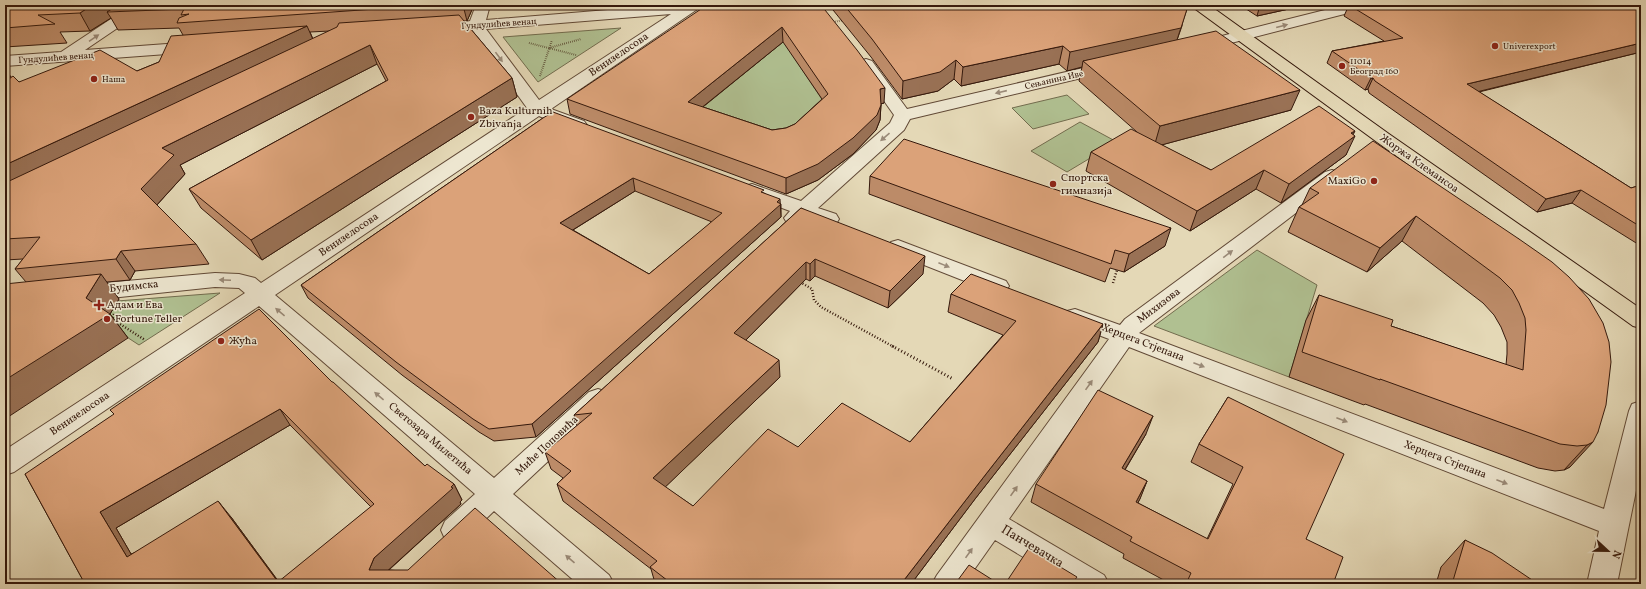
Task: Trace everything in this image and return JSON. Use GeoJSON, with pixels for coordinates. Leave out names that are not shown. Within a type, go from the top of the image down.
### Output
{"type":"FeatureCollection","features":[{"type":"Feature","properties":{"kind":"main road","name":"Жоржа Клемансоа"},"geometry":{"type":"LineString","coordinates":[[1199,5],[1244,36],[1383,138],[1641,320]]}},
{"type":"Feature","properties":{"kind":"street"},"geometry":{"type":"LineString","coordinates":[[41,74],[142,5]]}},
{"type":"Feature","properties":{"kind":"street"},"geometry":{"type":"LineString","coordinates":[[483,5],[476,26],[538,110],[596,132]]}},
{"type":"Feature","properties":{"kind":"street"},"geometry":{"type":"LineString","coordinates":[[1184,50],[1363,5]]}},
{"type":"Feature","properties":{"kind":"street","name":"Гундулићев венац"},"geometry":{"type":"LineString","coordinates":[[449,28],[696,6]]}},
{"type":"Feature","properties":{"kind":"street","name":"Венизелосова"},"geometry":{"type":"LineString","coordinates":[[5,464],[696,6]]}},
{"type":"Feature","properties":{"kind":"street"},"geometry":{"type":"LineString","coordinates":[[780,231],[898,126],[903,115],[864,61],[840,21]]}},
{"type":"Feature","properties":{"kind":"street","name":"Гундулићев венац"},"geometry":{"type":"LineString","coordinates":[[5,61],[64,58],[210,46]]}},
{"type":"Feature","properties":{"kind":"street","name":"Сењанина Иве"},"geometry":{"type":"LineString","coordinates":[[903,115],[1121,64]]}},
{"type":"Feature","properties":{"kind":"street"},"geometry":{"type":"LineString","coordinates":[[1365,152],[1383,138]]}},
{"type":"Feature","properties":{"kind":"street","name":"Михизова"},"geometry":{"type":"LineString","coordinates":[[947,584],[1133,325],[1346,166]]}},
{"type":"Feature","properties":{"kind":"street"},"geometry":{"type":"LineString","coordinates":[[737,184],[847,227]]}},
{"type":"Feature","properties":{"kind":"street"},"geometry":{"type":"LineString","coordinates":[[877,238],[1016,294]]}},
{"type":"Feature","properties":{"kind":"street","name":"Будимска"},"geometry":{"type":"LineString","coordinates":[[60,295],[130,287],[215,280],[239,281],[247,283],[260,294]]}},
{"type":"Feature","properties":{"kind":"street","name":"Светозара Милетића"},"geometry":{"type":"LineString","coordinates":[[260,294],[599,584]]}},
{"type":"Feature","properties":{"kind":"street","name":"Херцега Стјепана"},"geometry":{"type":"LineString","coordinates":[[1061,311],[1614,525]]}},
{"type":"Feature","properties":{"kind":"street","name":"Миће Поповића"},"geometry":{"type":"LineString","coordinates":[[436,547],[611,387]]}},
{"type":"Feature","properties":{"kind":"street"},"geometry":{"type":"LineString","coordinates":[[1602,584],[1614,525],[1641,412]]}},
{"type":"Feature","properties":{"kind":"street","name":"Панчевачка"},"geometry":{"type":"LineString","coordinates":[[991,523],[1094,584]]}},
{"type":"Feature","properties":{"kind":"path"},"geometry":{"type":"LineString","coordinates":[[538,82],[553,38]]}},
{"type":"Feature","properties":{"kind":"path"},"geometry":{"type":"LineString","coordinates":[[549,48],[578,56]]}},
{"type":"Feature","properties":{"kind":"path"},"geometry":{"type":"LineString","coordinates":[[1113,283],[1117,270]]}},
{"type":"Feature","properties":{"kind":"path"},"geometry":{"type":"LineString","coordinates":[[796,280],[814,291],[814,300],[821,307],[952,378]]}},
{"type":"Feature","properties":{"kind":"path"},"geometry":{"type":"LineString","coordinates":[[130,287],[112,319],[146,340]]}},
{"type":"Feature","properties":{"kind":"green space"},"geometry":{"type":"Polygon","coordinates":[[[774,27],[825,104],[795,139],[648,103],[774,27]]]}},
{"type":"Feature","properties":{"kind":"green space"},"geometry":{"type":"Polygon","coordinates":[[[621,28],[538,82],[503,37],[621,28]]]}},
{"type":"Feature","properties":{"kind":"green space"},"geometry":{"type":"Polygon","coordinates":[[[1067,95],[1089,114],[1033,129],[1012,108],[1067,95]]]}},
{"type":"Feature","properties":{"kind":"green space"},"geometry":{"type":"Polygon","coordinates":[[[1080,122],[1117,142],[1067,172],[1031,151],[1080,122]]]}},
{"type":"Feature","properties":{"kind":"green space"},"geometry":{"type":"Polygon","coordinates":[[[1257,250],[1317,285],[1289,377],[1154,326],[1257,250]]]}},
{"type":"Feature","properties":{"kind":"green space"},"geometry":{"type":"Polygon","coordinates":[[[220,293],[139,345],[110,326],[107,319],[117,301],[220,293]]]}},
{"type":"Feature","properties":{"kind":"building"},"geometry":{"type":"Polygon","coordinates":[[[5,5],[92,5],[80,13],[38,15],[55,24],[5,28],[5,5]]]}},
{"type":"Feature","properties":{"kind":"building"},"geometry":{"type":"Polygon","coordinates":[[[118,5],[432,5],[177,23],[179,18],[189,14],[181,15],[184,9],[107,12],[118,5]]]}},
{"type":"Feature","properties":{"kind":"building"},"geometry":{"type":"Polygon","coordinates":[[[707,5],[821,5],[885,88],[880,89],[881,105],[877,115],[853,138],[818,164],[786,178],[567,99],[707,5]],[[782,27],[688,102],[772,130],[786,128],[795,124],[828,94],[782,27]]]}},
{"type":"Feature","properties":{"kind":"building"},"geometry":{"type":"Polygon","coordinates":[[[844,5],[1182,5],[1187,9],[1181,28],[1070,52],[1063,46],[963,67],[956,60],[940,72],[903,81],[872,39],[844,5]]]}},
{"type":"Feature","properties":{"kind":"building"},"geometry":{"type":"Polygon","coordinates":[[[1349,5],[1641,5],[1641,43],[1467,84],[1631,188],[1641,185],[1641,227],[1581,190],[1546,199],[1332,51],[1403,38],[1349,5]]]}},
{"type":"Feature","properties":{"kind":"building"},"geometry":{"type":"Polygon","coordinates":[[[459,15],[512,78],[251,240],[189,189],[388,80],[370,45],[162,148],[174,155],[141,189],[196,244],[121,251],[116,259],[15,269],[40,237],[5,239],[5,183],[337,27],[339,23],[459,15]]]}},
{"type":"Feature","properties":{"kind":"building"},"geometry":{"type":"Polygon","coordinates":[[[307,26],[5,165],[5,82],[13,76],[19,82],[100,50],[137,71],[159,62],[171,36],[307,26]]]}},
{"type":"Feature","properties":{"kind":"building"},"geometry":{"type":"Polygon","coordinates":[[[1216,31],[1300,90],[1160,126],[1083,61],[1216,31]]]}},
{"type":"Feature","properties":{"kind":"building"},"geometry":{"type":"Polygon","coordinates":[[[1319,106],[1355,131],[1351,133],[1355,136],[1289,184],[1264,170],[1197,211],[1091,152],[1131,129],[1211,170],[1319,106]]]}},
{"type":"Feature","properties":{"kind":"building"},"geometry":{"type":"Polygon","coordinates":[[[553,112],[764,190],[761,192],[780,199],[777,202],[781,204],[532,424],[489,429],[473,419],[396,362],[301,285],[553,112]],[[633,178],[560,223],[649,274],[722,213],[633,178]]]}},
{"type":"Feature","properties":{"kind":"building"},"geometry":{"type":"Polygon","coordinates":[[[904,139],[1171,228],[1129,254],[1115,250],[1111,264],[870,176],[904,139]]]}},
{"type":"Feature","properties":{"kind":"building"},"geometry":{"type":"Polygon","coordinates":[[[1373,141],[1552,262],[1569,277],[1589,299],[1603,323],[1609,342],[1611,362],[1606,405],[1598,432],[1593,442],[1587,445],[1577,446],[1560,444],[1302,352],[1319,295],[1393,320],[1391,326],[1523,370],[1526,330],[1525,318],[1512,290],[1500,278],[1416,216],[1380,248],[1299,207],[1319,193],[1310,188],[1373,141]]]}},
{"type":"Feature","properties":{"kind":"building"},"geometry":{"type":"Polygon","coordinates":[[[801,208],[925,256],[890,291],[815,259],[810,264],[806,262],[734,333],[779,360],[653,478],[693,506],[768,429],[798,447],[842,403],[910,442],[1016,321],[951,294],[971,274],[1103,324],[901,584],[672,584],[650,567],[657,561],[557,484],[571,471],[545,452],[592,413],[574,415],[801,208]]]}},
{"type":"Feature","properties":{"kind":"building"},"geometry":{"type":"Polygon","coordinates":[[[101,274],[86,298],[110,314],[5,380],[5,284],[101,274]]]}},
{"type":"Feature","properties":{"kind":"building"},"geometry":{"type":"Polygon","coordinates":[[[259,309],[332,382],[425,466],[427,464],[454,484],[451,487],[453,488],[374,558],[369,570],[408,570],[475,508],[562,584],[150,584],[148,581],[143,584],[85,584],[25,474],[114,414],[110,410],[259,309]],[[280,409],[100,512],[127,557],[218,501],[278,582],[374,504],[280,409]]]}},
{"type":"Feature","properties":{"kind":"building"},"geometry":{"type":"Polygon","coordinates":[[[1098,390],[1153,416],[1122,468],[1147,481],[1136,502],[1208,539],[1243,467],[1199,444],[1228,397],[1344,454],[1306,539],[1343,557],[1333,584],[1186,584],[1191,573],[1130,541],[1132,537],[1036,484],[1098,390]]]}},
{"type":"Feature","properties":{"kind":"building"},"geometry":{"type":"Polygon","coordinates":[[[1465,540],[1492,553],[1538,584],[1452,584],[1465,540]]]}},
{"type":"Feature","properties":{"kind":"building"},"geometry":{"type":"Polygon","coordinates":[[[1029,548],[1077,577],[1074,581],[1079,584],[1005,584],[1029,548]]]}},
{"type":"Feature","properties":{"kind":"building"},"geometry":{"type":"Polygon","coordinates":[[[969,565],[999,584],[955,584],[969,565]]]}},
{"type":"Feature","properties":{"kind":"place","name":"Univerexport"},"geometry":{"type":"Point","coordinates":[1495,46]}},
{"type":"Feature","properties":{"kind":"place","name":"11014 Београд 160"},"geometry":{"type":"Point","coordinates":[1342,66]}},
{"type":"Feature","properties":{"kind":"place","name":"Наша"},"geometry":{"type":"Point","coordinates":[94,79]}},
{"type":"Feature","properties":{"kind":"place","name":"Baza Kulturnih Zbivanja"},"geometry":{"type":"Point","coordinates":[471,117]}},
{"type":"Feature","properties":{"kind":"place","name":"MaxiGo"},"geometry":{"type":"Point","coordinates":[1374,181]}},
{"type":"Feature","properties":{"kind":"place","name":"Спортска гимназија"},"geometry":{"type":"Point","coordinates":[1053,184]}},
{"type":"Feature","properties":{"kind":"place","name":"Адам и Ева"},"geometry":{"type":"Point","coordinates":[99,305]}},
{"type":"Feature","properties":{"kind":"place","name":"Fortune Teller"},"geometry":{"type":"Point","coordinates":[107,319]}},
{"type":"Feature","properties":{"kind":"place","name":"Жућа"},"geometry":{"type":"Point","coordinates":[221,341]}}]}
